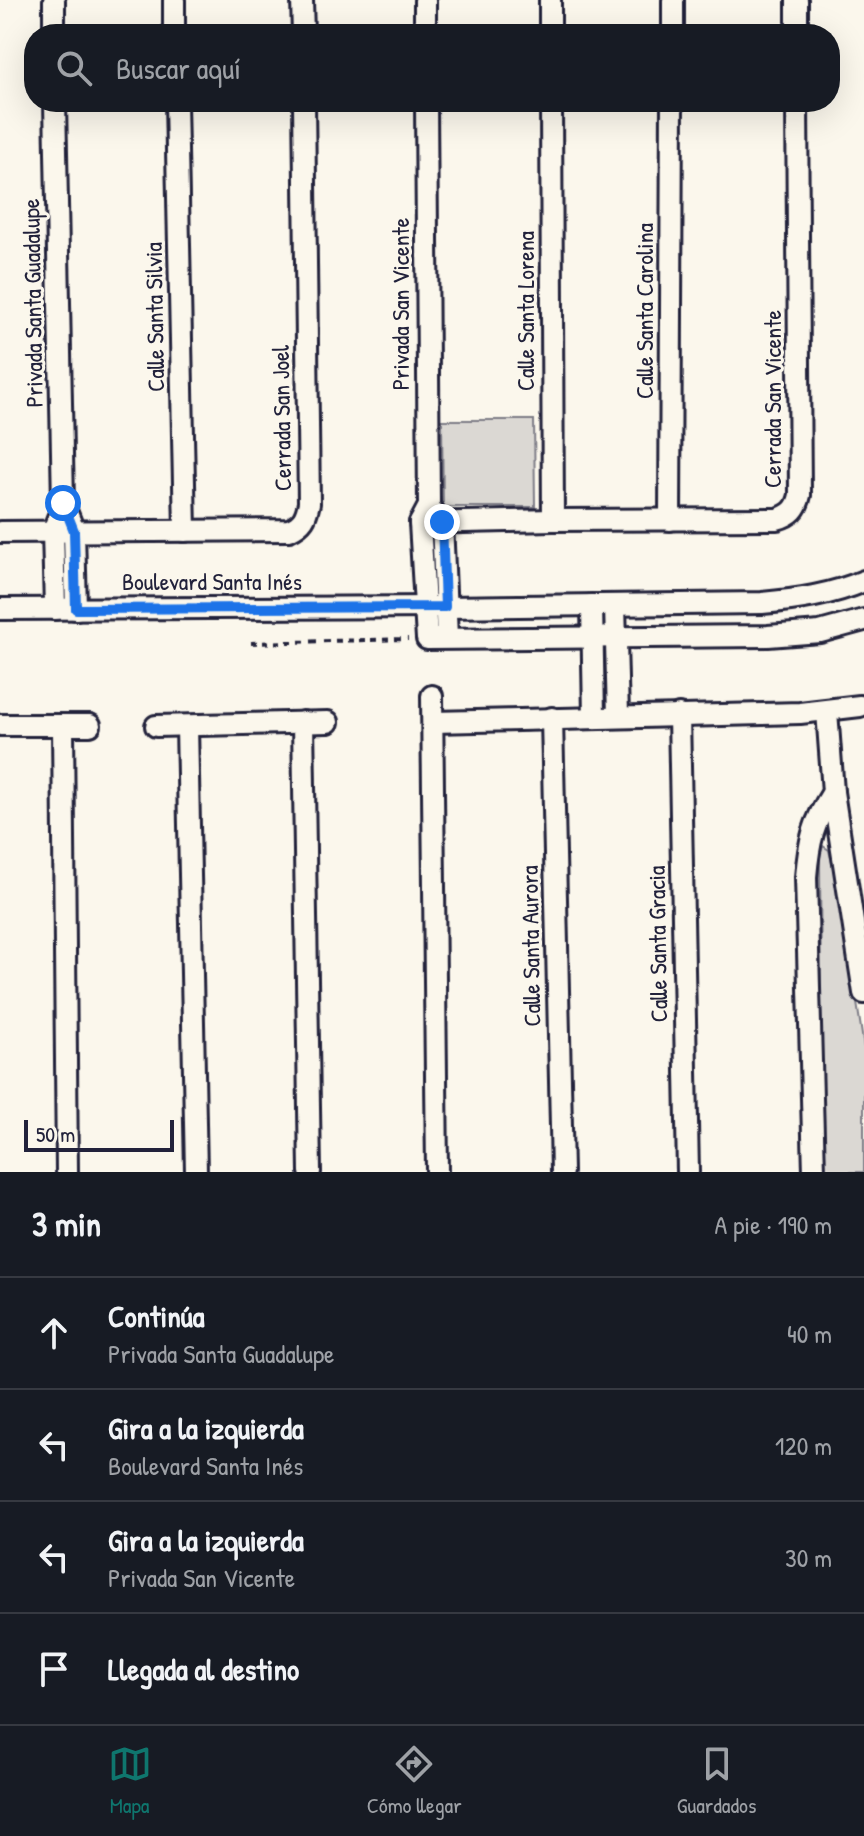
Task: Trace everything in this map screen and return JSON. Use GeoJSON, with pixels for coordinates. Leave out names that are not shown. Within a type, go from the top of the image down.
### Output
{"type":"FeatureCollection","features":[{"type":"Feature","properties":{"kind":"street"},"geometry":{"type":"LineString","coordinates":[[54,0],[54,24]]}},
{"type":"Feature","properties":{"kind":"street"},"geometry":{"type":"LineString","coordinates":[[174,0],[174,24]]}},
{"type":"Feature","properties":{"kind":"street"},"geometry":{"type":"LineString","coordinates":[[302,0],[303,24]]}},
{"type":"Feature","properties":{"kind":"street"},"geometry":{"type":"LineString","coordinates":[[425,0],[425,24]]}},
{"type":"Feature","properties":{"kind":"street"},"geometry":{"type":"LineString","coordinates":[[550,0],[550,24]]}},
{"type":"Feature","properties":{"kind":"street"},"geometry":{"type":"LineString","coordinates":[[673,0],[673,24]]}},
{"type":"Feature","properties":{"kind":"street"},"geometry":{"type":"LineString","coordinates":[[797,0],[797,24]]}},
{"type":"Feature","properties":{"kind":"street","name":"Privada Santa Guadalupe"},"geometry":{"type":"LineString","coordinates":[[55,112],[63,503],[74,531],[76,609]]}},
{"type":"Feature","properties":{"kind":"street","name":"Calle Santa Silvia"},"geometry":{"type":"LineString","coordinates":[[176,112],[185,531]]}},
{"type":"Feature","properties":{"kind":"street","name":"Cerrada San Joel"},"geometry":{"type":"LineString","coordinates":[[0,532],[289,530],[306,518],[309,503],[304,112]]}},
{"type":"Feature","properties":{"kind":"street","name":"Privada San Vicente"},"geometry":{"type":"LineString","coordinates":[[426,112],[430,517],[435,607]]}},
{"type":"Feature","properties":{"kind":"street","name":"Calle Santa Lorena"},"geometry":{"type":"LineString","coordinates":[[551,112],[553,520]]}},
{"type":"Feature","properties":{"kind":"street","name":"Calle Santa Carolina"},"geometry":{"type":"LineString","coordinates":[[670,520],[672,112]]}},
{"type":"Feature","properties":{"kind":"street","name":"Cerrada San Vicente"},"geometry":{"type":"LineString","coordinates":[[430,517],[777,519],[793,511],[800,495],[797,112]]}},
{"type":"Feature","properties":{"kind":"street","name":"Privada Santa Guadalupe"},"geometry":{"type":"LineString","coordinates":[[55,609],[53,531],[63,503]]}},
{"type":"Feature","properties":{"kind":"street","name":"Boulevard Santa Inés"},"geometry":{"type":"LineString","coordinates":[[0,609],[762,603],[802,599],[864,581]]}},
{"type":"Feature","properties":{"kind":"street"},"geometry":{"type":"LineString","coordinates":[[592,605],[594,717]]}},
{"type":"Feature","properties":{"kind":"street"},"geometry":{"type":"LineString","coordinates":[[615,605],[618,716]]}},
{"type":"Feature","properties":{"kind":"street"},"geometry":{"type":"LineString","coordinates":[[435,607],[437,639],[768,636],[820,632],[864,620]]}},
{"type":"Feature","properties":{"kind":"street"},"geometry":{"type":"LineString","coordinates":[[432,696],[437,1172]]}},
{"type":"Feature","properties":{"kind":"street"},"geometry":{"type":"LineString","coordinates":[[433,722],[827,711],[860,706]]}},
{"type":"Feature","properties":{"kind":"street"},"geometry":{"type":"LineString","coordinates":[[827,711],[833,792],[864,993]]}},
{"type":"Feature","properties":{"kind":"street","name":"Calle Santa Gracia"},"geometry":{"type":"LineString","coordinates":[[679,715],[688,1172]]}},
{"type":"Feature","properties":{"kind":"street","name":"Calle Santa Aurora"},"geometry":{"type":"LineString","coordinates":[[552,718],[562,1172]]}},
{"type":"Feature","properties":{"kind":"street"},"geometry":{"type":"LineString","coordinates":[[303,722],[310,1172]]}},
{"type":"Feature","properties":{"kind":"street"},"geometry":{"type":"LineString","coordinates":[[156,726],[328,722]]}},
{"type":"Feature","properties":{"kind":"street"},"geometry":{"type":"LineString","coordinates":[[0,725],[90,725]]}},
{"type":"Feature","properties":{"kind":"street"},"geometry":{"type":"LineString","coordinates":[[63,725],[67,1172]]}},
{"type":"Feature","properties":{"kind":"street"},"geometry":{"type":"LineString","coordinates":[[187,726],[196,1172]]}},
{"type":"Feature","properties":{"kind":"street"},"geometry":{"type":"LineString","coordinates":[[814,1172],[806,877],[812,832],[833,792]]}},
{"type":"Feature","properties":{"kind":"path"},"geometry":{"type":"LineString","coordinates":[[251,643],[437,639]]}},
{"type":"Feature","properties":{"kind":"shaded area"},"geometry":{"type":"Polygon","coordinates":[[[442,420],[534,420],[535,507],[443,507],[442,420]]]}},
{"type":"Feature","properties":{"kind":"shaded area"},"geometry":{"type":"Polygon","coordinates":[[[823,846],[829,850],[842,906],[864,1048],[864,1172],[822,1172],[820,857],[823,846]]]}},
{"type":"Feature","properties":{"kind":"route"},"geometry":{"type":"LineString","coordinates":[[63,503],[74,531],[76,609],[445,607],[442,522]]}}]}
